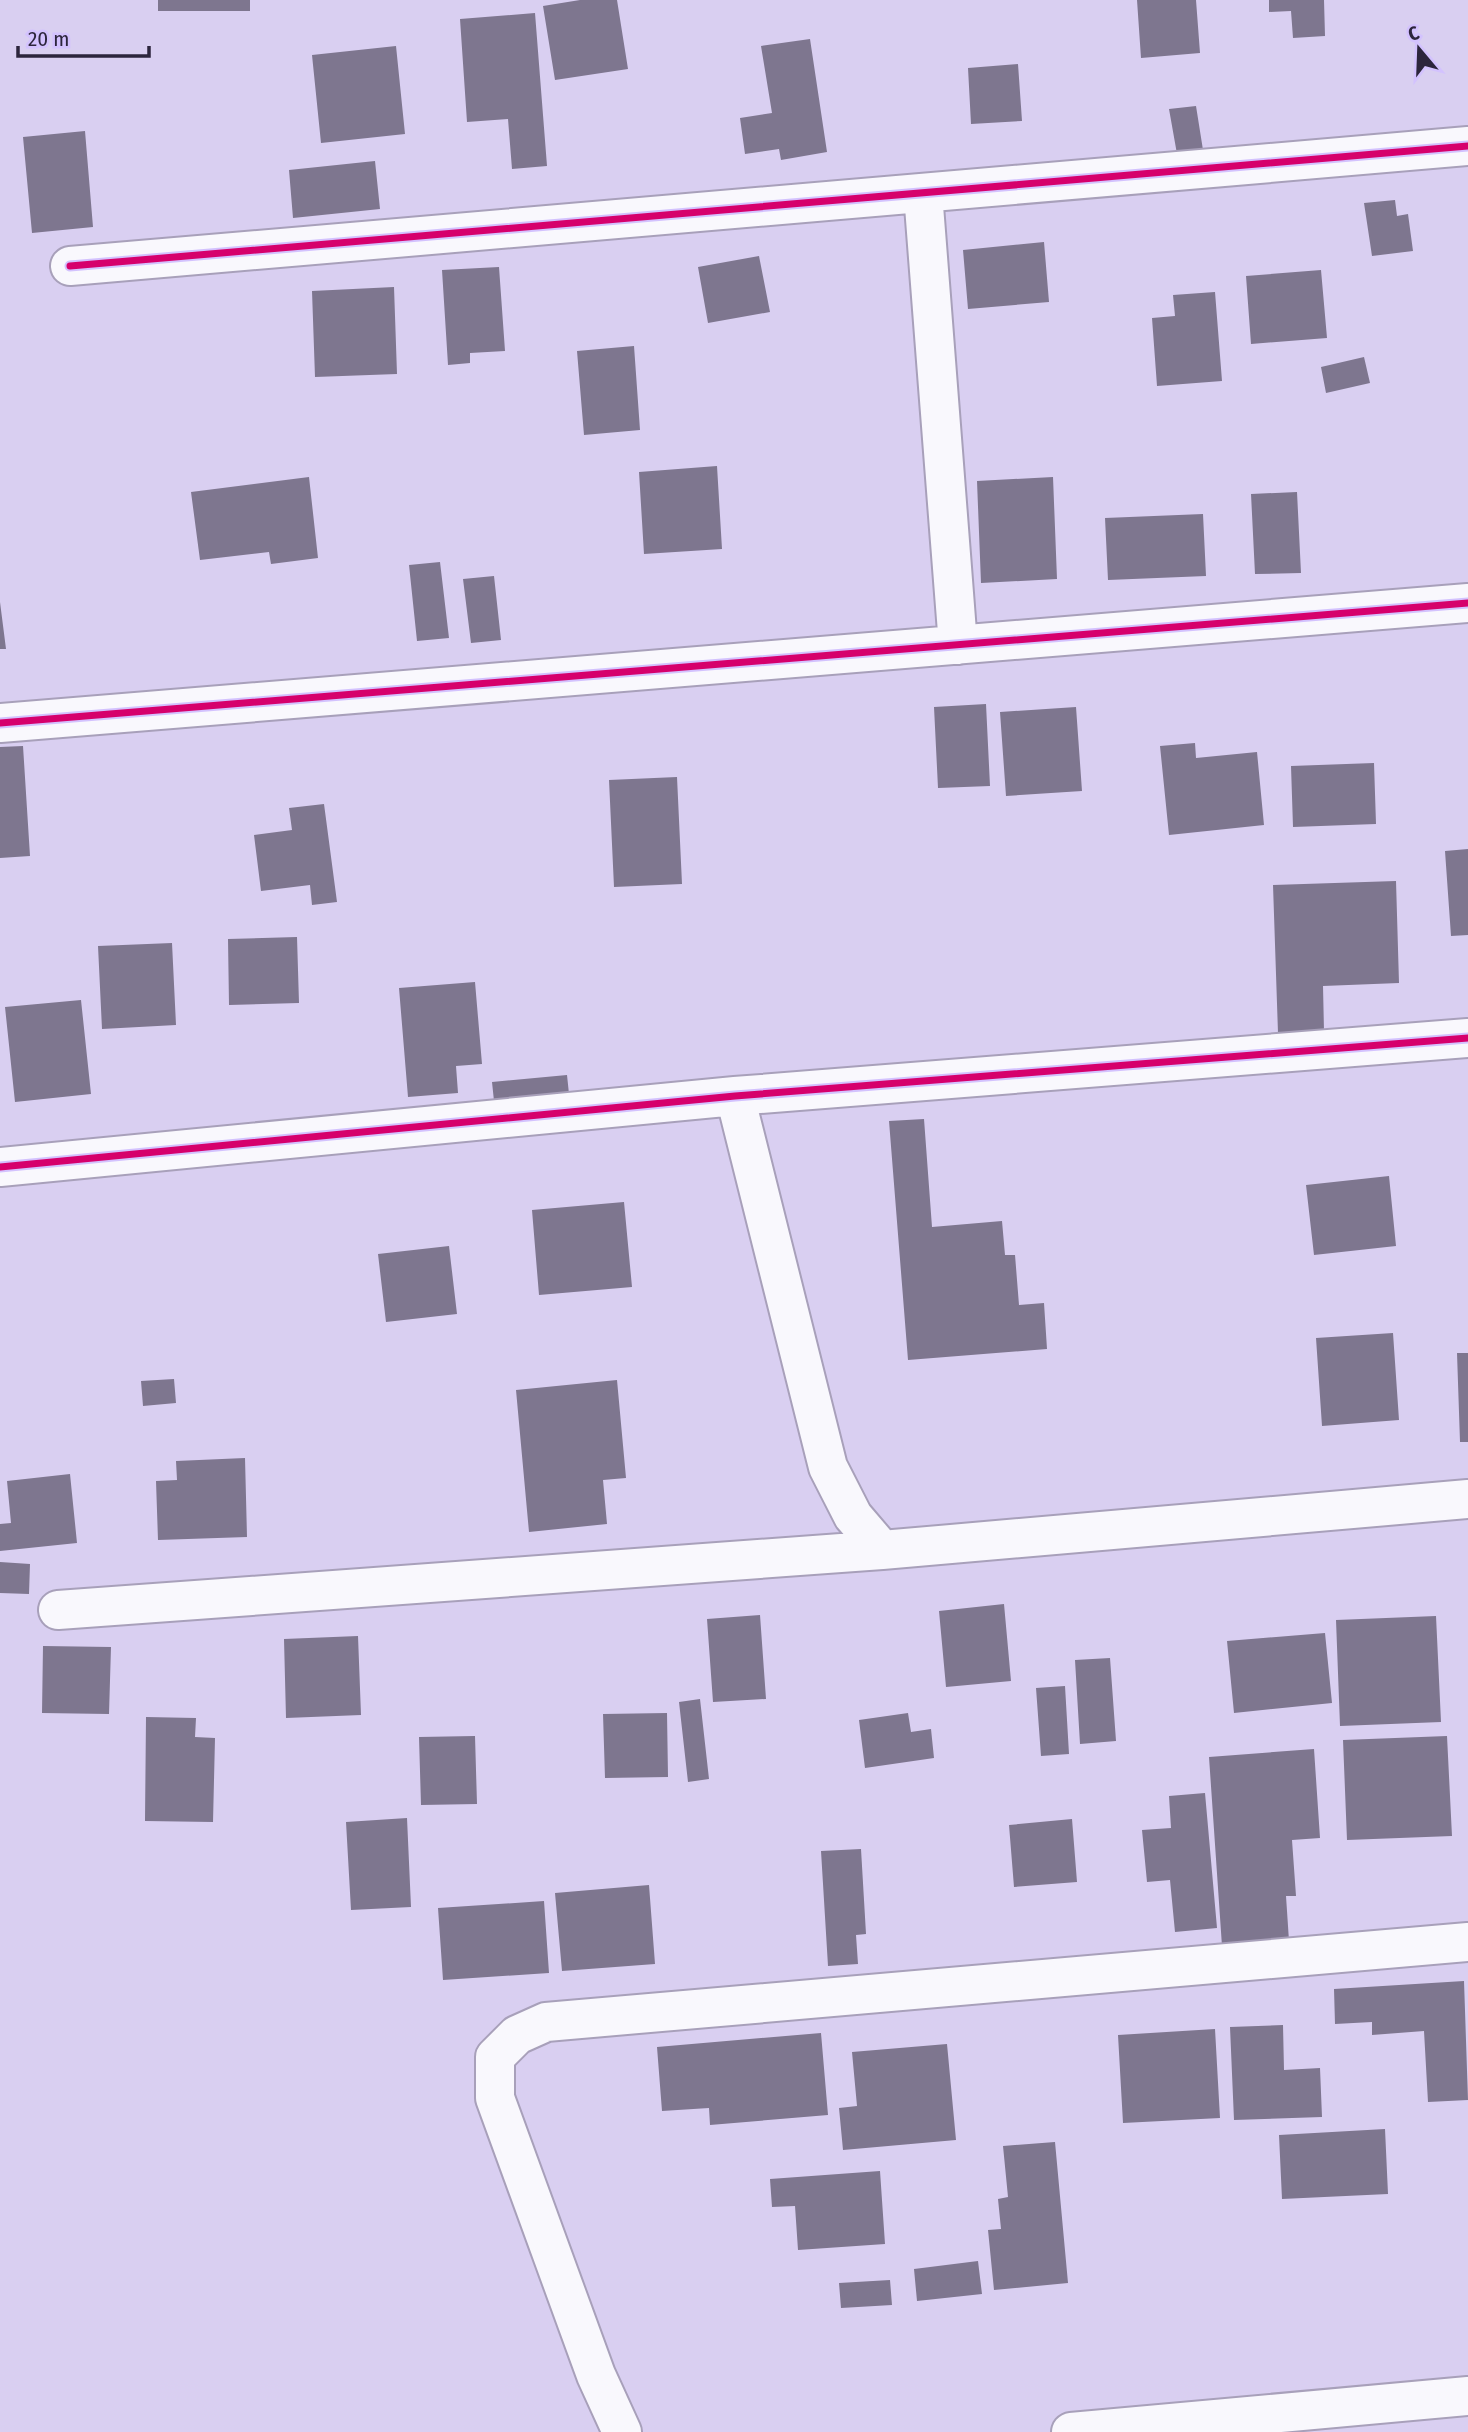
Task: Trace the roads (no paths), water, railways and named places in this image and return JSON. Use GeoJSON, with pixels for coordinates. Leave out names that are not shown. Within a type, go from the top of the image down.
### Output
{"type":"FeatureCollection","features":[{"type":"Feature","properties":{"kind":"street"},"geometry":{"type":"LineString","coordinates":[[70,266],[1468,146]]}},
{"type":"Feature","properties":{"kind":"street"},"geometry":{"type":"LineString","coordinates":[[923,193],[958,645]]}},
{"type":"Feature","properties":{"kind":"street"},"geometry":{"type":"LineString","coordinates":[[0,723],[1468,603]]}},
{"type":"Feature","properties":{"kind":"street"},"geometry":{"type":"LineString","coordinates":[[0,1167],[735,1096],[1468,1038]]}},
{"type":"Feature","properties":{"kind":"street"},"geometry":{"type":"LineString","coordinates":[[735,1096],[828,1467],[853,1516],[882,1550]]}},
{"type":"Feature","properties":{"kind":"street"},"geometry":{"type":"LineString","coordinates":[[58,1610],[882,1550],[1468,1499]]}},
{"type":"Feature","properties":{"kind":"street"},"geometry":{"type":"LineString","coordinates":[[622,2432],[596,2375],[495,2098],[495,2057],[517,2035],[546,2022],[1468,1942]]}},
{"type":"Feature","properties":{"kind":"street"},"geometry":{"type":"LineString","coordinates":[[1071,2432],[1468,2396]]}}]}
